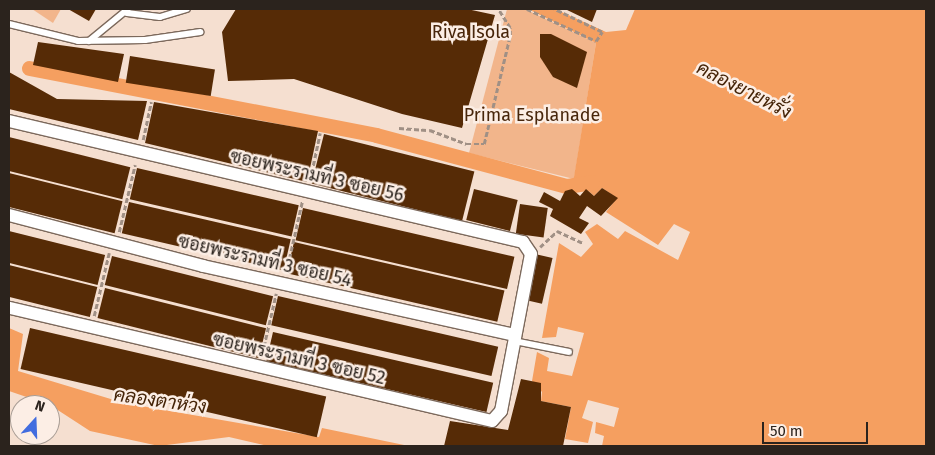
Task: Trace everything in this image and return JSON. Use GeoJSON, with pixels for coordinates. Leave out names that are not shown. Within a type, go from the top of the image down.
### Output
{"type":"FeatureCollection","features":[{"type":"Feature","properties":{"kind":"street","name":"ซอยพระรามที่ 3 ซอย 56"},"geometry":{"type":"LineString","coordinates":[[9,121],[523,242],[531,254]]}},
{"type":"Feature","properties":{"kind":"street","name":"ซอยพระรามที่ 3 ซอย 54"},"geometry":{"type":"LineString","coordinates":[[9,215],[114,243],[514,338]]}},
{"type":"Feature","properties":{"kind":"street"},"geometry":{"type":"LineString","coordinates":[[514,338],[531,254]]}},
{"type":"Feature","properties":{"kind":"street","name":"ซอยพระรามที่ 3 ซอย 52"},"geometry":{"type":"LineString","coordinates":[[9,308],[259,369],[492,421],[501,412],[514,338]]}},
{"type":"Feature","properties":{"kind":"lane"},"geometry":{"type":"LineString","coordinates":[[89,41],[128,11],[160,17],[187,9]]}},
{"type":"Feature","properties":{"kind":"lane"},"geometry":{"type":"LineString","coordinates":[[9,24],[60,37],[89,41],[145,40],[200,32]]}},
{"type":"Feature","properties":{"kind":"lane"},"geometry":{"type":"LineString","coordinates":[[514,338],[569,352]]}},
{"type":"Feature","properties":{"kind":"path"},"geometry":{"type":"LineString","coordinates":[[400,128],[430,130],[466,144],[484,144],[510,36],[510,28],[498,9]]}},
{"type":"Feature","properties":{"kind":"path"},"geometry":{"type":"LineString","coordinates":[[527,9],[596,41],[602,32],[554,9]]}},
{"type":"Feature","properties":{"kind":"path"},"geometry":{"type":"LineString","coordinates":[[91,327],[151,102]]}},
{"type":"Feature","properties":{"kind":"path"},"geometry":{"type":"LineString","coordinates":[[259,369],[320,133]]}},
{"type":"Feature","properties":{"kind":"path"},"geometry":{"type":"LineString","coordinates":[[531,254],[557,231],[583,243]]}},
{"type":"Feature","properties":{"kind":"green space"},"geometry":{"type":"Polygon","coordinates":[[[32,9],[61,9],[53,23],[32,9]]]}},
{"type":"Feature","properties":{"kind":"green space","name":"Prima Esplanade"},"geometry":{"type":"Polygon","coordinates":[[[507,9],[525,9],[596,43],[574,179],[469,153],[507,9]]]}},
{"type":"Feature","properties":{"kind":"water","name":"คลองยายหรั่ง"},"geometry":{"type":"Polygon","coordinates":[[[528,9],[555,9],[606,32],[626,30],[635,9],[926,9],[926,446],[602,446],[604,436],[595,433],[596,422],[614,427],[619,408],[588,400],[582,418],[593,422],[588,443],[565,439],[571,407],[541,401],[542,392],[532,381],[537,352],[549,358],[547,371],[572,376],[584,333],[558,327],[556,337],[542,338],[559,243],[581,257],[593,244],[585,232],[597,224],[618,239],[625,231],[678,260],[690,232],[674,224],[658,245],[606,212],[617,198],[602,188],[594,196],[583,186],[572,189],[596,43],[528,9]]]}},
{"type":"Feature","properties":{"kind":"water"},"geometry":{"type":"Polygon","coordinates":[[[9,328],[23,334],[18,371],[124,403],[319,437],[322,428],[409,446],[268,446],[229,437],[159,446],[90,431],[60,412],[60,395],[21,395],[9,391],[9,328]]]}},
{"type":"Feature","properties":{"kind":"building"},"geometry":{"type":"Polygon","coordinates":[[[68,9],[96,9],[89,21],[68,9]]]}},
{"type":"Feature","properties":{"kind":"building"},"geometry":{"type":"Polygon","coordinates":[[[236,9],[467,9],[495,15],[462,128],[402,114],[294,79],[228,81],[222,32],[236,9]]]}},
{"type":"Feature","properties":{"kind":"building"},"geometry":{"type":"Polygon","coordinates":[[[565,9],[597,9],[592,22],[565,9]]]}},
{"type":"Feature","properties":{"kind":"building"},"geometry":{"type":"Polygon","coordinates":[[[540,34],[551,34],[587,52],[577,88],[553,77],[540,57],[540,34]]]}},
{"type":"Feature","properties":{"kind":"building"},"geometry":{"type":"Polygon","coordinates":[[[38,42],[124,54],[118,82],[33,65],[38,42]]]}},
{"type":"Feature","properties":{"kind":"building"},"geometry":{"type":"Polygon","coordinates":[[[130,56],[215,69],[211,96],[126,83],[130,56]]]}},
{"type":"Feature","properties":{"kind":"building"},"geometry":{"type":"Polygon","coordinates":[[[9,72],[57,99],[147,101],[138,140],[9,109],[9,72]]]}},
{"type":"Feature","properties":{"kind":"building"},"geometry":{"type":"Polygon","coordinates":[[[154,102],[318,131],[307,182],[145,143],[154,102]]]}},
{"type":"Feature","properties":{"kind":"building"},"geometry":{"type":"Polygon","coordinates":[[[324,134],[474,171],[462,221],[312,183],[324,134]]]}},
{"type":"Feature","properties":{"kind":"building"},"geometry":{"type":"Polygon","coordinates":[[[9,137],[130,167],[122,199],[9,171],[9,137]]]}},
{"type":"Feature","properties":{"kind":"building"},"geometry":{"type":"Polygon","coordinates":[[[137,168],[299,205],[292,237],[130,199],[137,168]]]}},
{"type":"Feature","properties":{"kind":"building"},"geometry":{"type":"Polygon","coordinates":[[[9,173],[123,201],[115,233],[9,207],[9,173]]]}},
{"type":"Feature","properties":{"kind":"building"},"geometry":{"type":"Polygon","coordinates":[[[602,188],[618,198],[601,216],[587,206],[579,218],[589,223],[581,234],[550,216],[553,209],[539,202],[544,192],[560,201],[565,191],[572,189],[580,196],[586,189],[594,196],[602,188]]]}},
{"type":"Feature","properties":{"kind":"building"},"geometry":{"type":"Polygon","coordinates":[[[474,189],[518,200],[510,231],[466,220],[474,189]]]}},
{"type":"Feature","properties":{"kind":"building"},"geometry":{"type":"Polygon","coordinates":[[[129,202],[291,239],[284,271],[122,233],[129,202]]]}},
{"type":"Feature","properties":{"kind":"building"},"geometry":{"type":"Polygon","coordinates":[[[520,204],[548,208],[544,238],[516,234],[520,204]]]}},
{"type":"Feature","properties":{"kind":"building"},"geometry":{"type":"Polygon","coordinates":[[[303,208],[514,257],[507,289],[296,240],[303,208]]]}},
{"type":"Feature","properties":{"kind":"building"},"geometry":{"type":"Polygon","coordinates":[[[9,231],[105,255],[98,285],[9,263],[9,231]]]}},
{"type":"Feature","properties":{"kind":"building"},"geometry":{"type":"Polygon","coordinates":[[[294,242],[504,291],[497,322],[287,273],[294,242]]]}},
{"type":"Feature","properties":{"kind":"building"},"geometry":{"type":"Polygon","coordinates":[[[535,254],[553,258],[542,304],[524,300],[535,254]]]}},
{"type":"Feature","properties":{"kind":"building"},"geometry":{"type":"Polygon","coordinates":[[[112,256],[273,296],[266,325],[105,285],[112,256]]]}},
{"type":"Feature","properties":{"kind":"building"},"geometry":{"type":"Polygon","coordinates":[[[9,265],[97,287],[90,317],[9,297],[9,265]]]}},
{"type":"Feature","properties":{"kind":"building"},"geometry":{"type":"Polygon","coordinates":[[[105,288],[266,328],[259,358],[98,318],[105,288]]]}},
{"type":"Feature","properties":{"kind":"building"},"geometry":{"type":"Polygon","coordinates":[[[278,296],[498,347],[491,376],[271,325],[278,296]]]}},
{"type":"Feature","properties":{"kind":"building"},"geometry":{"type":"Polygon","coordinates":[[[30,328],[326,396],[317,437],[21,369],[30,328]]]}},
{"type":"Feature","properties":{"kind":"building"},"geometry":{"type":"Polygon","coordinates":[[[273,332],[493,383],[486,412],[266,361],[273,332]]]}},
{"type":"Feature","properties":{"kind":"building"},"geometry":{"type":"Polygon","coordinates":[[[521,379],[541,383],[541,401],[571,407],[563,446],[444,446],[450,421],[508,430],[521,379]]]}},
{"type":"Feature","properties":{"kind":"waterway"},"geometry":{"type":"LineString","coordinates":[[29,68],[376,135],[567,186],[592,182]]}},
{"type":"Feature","properties":{"kind":"park label","name":"Riva Isola"},"geometry":{"type":"Point","coordinates":[471,32]}},
{"type":"Feature","properties":{"kind":"water label","name":"คลองตาห่วง"},"geometry":{"type":"Point","coordinates":[160,401]}}]}
